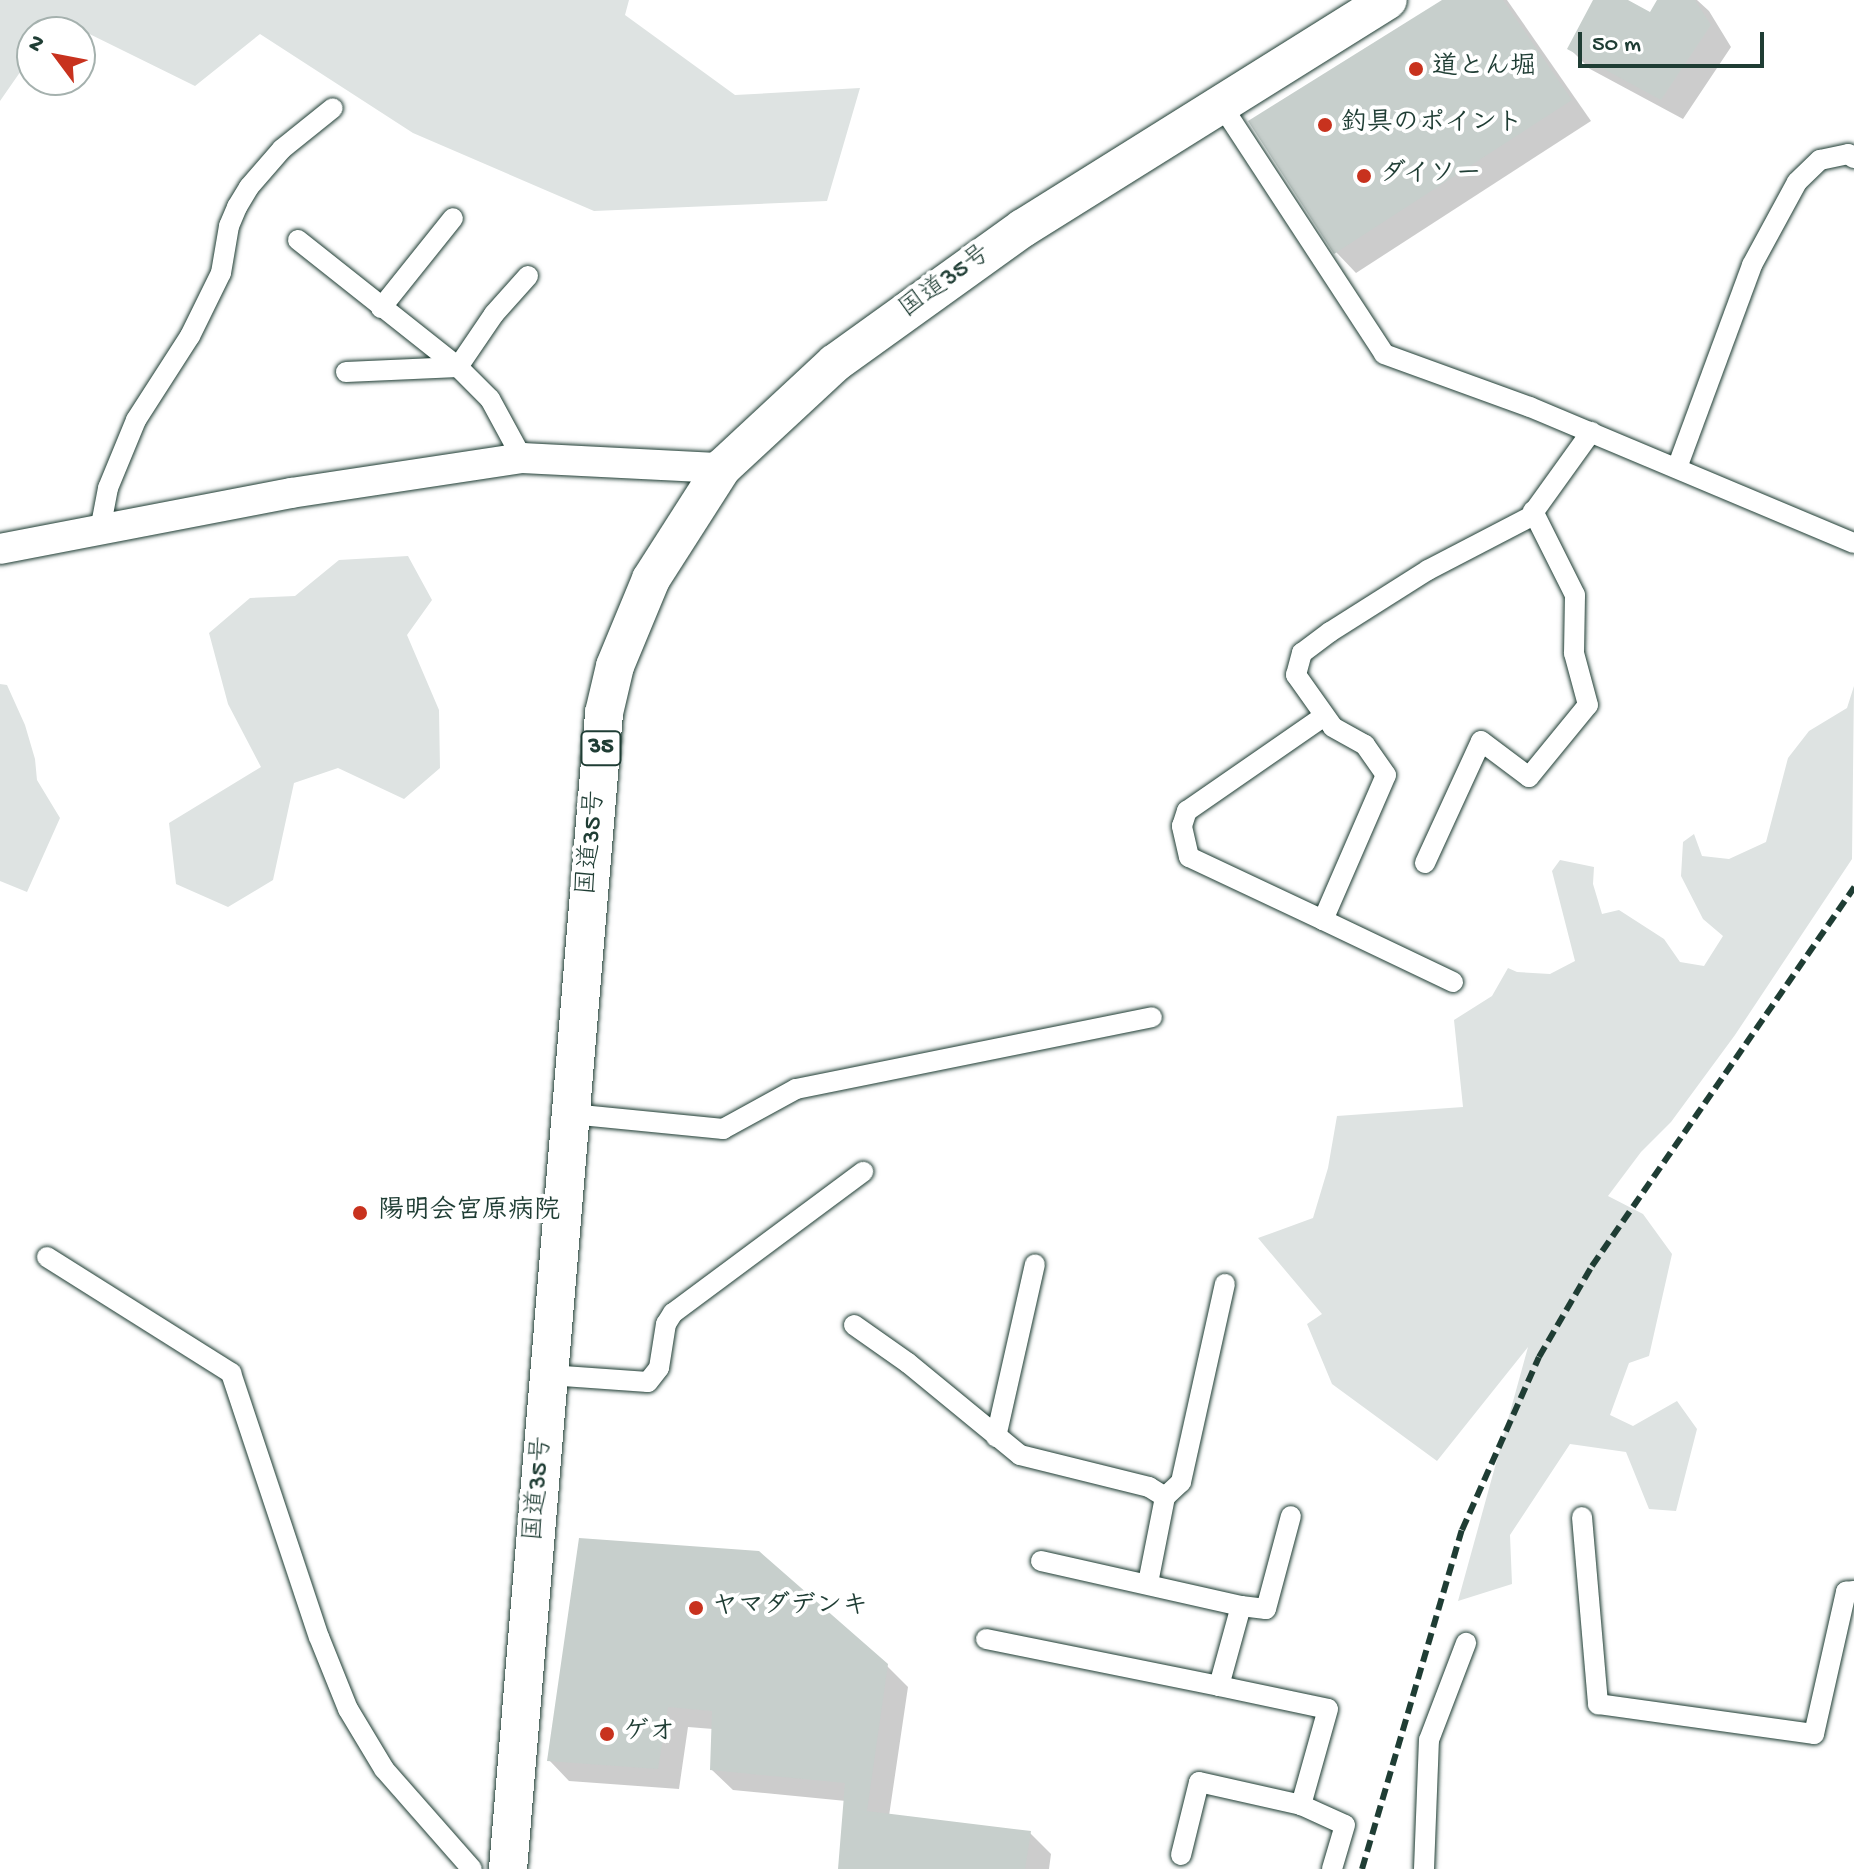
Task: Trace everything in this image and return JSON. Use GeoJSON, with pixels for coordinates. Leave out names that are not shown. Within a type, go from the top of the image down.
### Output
{"type":"FeatureCollection","features":[{"type":"Feature","properties":{"kind":"highway","name":"国道35号"},"geometry":{"type":"LineString","coordinates":[[508,1869],[604,713],[615,666],[651,579],[722,468],[835,363],[1023,228],[1388,0]]}},
{"type":"Feature","properties":{"kind":"street"},"geometry":{"type":"LineString","coordinates":[[1222,106],[1384,354],[1591,432],[1854,543]]}},
{"type":"Feature","properties":{"kind":"street"},"geometry":{"type":"LineString","coordinates":[[100,530],[108,488],[136,420],[190,336],[221,273],[229,226],[237,207],[249,187],[282,149],[333,108]]}},
{"type":"Feature","properties":{"kind":"street"},"geometry":{"type":"LineString","coordinates":[[1677,468],[1752,265],[1797,182],[1820,160],[1848,154],[1854,158]]}},
{"type":"Feature","properties":{"kind":"street"},"geometry":{"type":"LineString","coordinates":[[381,308],[453,218]]}},
{"type":"Feature","properties":{"kind":"street"},"geometry":{"type":"LineString","coordinates":[[298,240],[458,367],[490,399],[522,458]]}},
{"type":"Feature","properties":{"kind":"street"},"geometry":{"type":"LineString","coordinates":[[458,367],[494,314],[528,276]]}},
{"type":"Feature","properties":{"kind":"street"},"geometry":{"type":"LineString","coordinates":[[346,372],[458,367]]}},
{"type":"Feature","properties":{"kind":"street"},"geometry":{"type":"LineString","coordinates":[[1323,920],[1386,775],[1365,745],[1333,727],[1324,716],[1296,675],[1302,653],[1428,570],[1533,511],[1591,432]]}},
{"type":"Feature","properties":{"kind":"street"},"geometry":{"type":"LineString","coordinates":[[0,549],[306,491],[522,458],[722,468]]}},
{"type":"Feature","properties":{"kind":"street"},"geometry":{"type":"LineString","coordinates":[[1425,863],[1481,741],[1529,777],[1588,705],[1574,653],[1575,595],[1533,511]]}},
{"type":"Feature","properties":{"kind":"street"},"geometry":{"type":"LineString","coordinates":[[1324,716],[1187,811],[1182,826],[1189,857],[1453,982]]}},
{"type":"Feature","properties":{"kind":"street"},"geometry":{"type":"LineString","coordinates":[[571,1114],[723,1129],[796,1089],[1152,1017]]}},
{"type":"Feature","properties":{"kind":"street"},"geometry":{"type":"LineString","coordinates":[[549,1375],[648,1382],[659,1368],[666,1324],[673,1313],[863,1172]]}},
{"type":"Feature","properties":{"kind":"street"},"geometry":{"type":"LineString","coordinates":[[47,1257],[231,1373],[319,1637],[348,1709],[384,1769],[472,1869]]}},
{"type":"Feature","properties":{"kind":"street"},"geometry":{"type":"LineString","coordinates":[[996,1437],[1035,1264]]}},
{"type":"Feature","properties":{"kind":"street"},"geometry":{"type":"LineString","coordinates":[[1148,1583],[1165,1497],[1181,1482],[1225,1284]]}},
{"type":"Feature","properties":{"kind":"street"},"geometry":{"type":"LineString","coordinates":[[854,1325],[908,1363],[1020,1455],[1149,1487],[1165,1497]]}},
{"type":"Feature","properties":{"kind":"street"},"geometry":{"type":"LineString","coordinates":[[1041,1561],[1266,1609],[1291,1516]]}},
{"type":"Feature","properties":{"kind":"street"},"geometry":{"type":"LineString","coordinates":[[1582,1517],[1598,1704],[1814,1734],[1846,1592],[1854,1591]]}},
{"type":"Feature","properties":{"kind":"street"},"geometry":{"type":"LineString","coordinates":[[1219,1686],[1241,1606]]}},
{"type":"Feature","properties":{"kind":"street"},"geometry":{"type":"LineString","coordinates":[[986,1639],[1328,1709],[1301,1805]]}},
{"type":"Feature","properties":{"kind":"street"},"geometry":{"type":"LineString","coordinates":[[1424,1869],[1429,1740],[1466,1643]]}},
{"type":"Feature","properties":{"kind":"street"},"geometry":{"type":"LineString","coordinates":[[1181,1855],[1199,1782],[1301,1805],[1345,1825],[1332,1869]]}},
{"type":"Feature","properties":{"kind":"shaded area"},"geometry":{"type":"Polygon","coordinates":[[[0,0],[629,0],[625,15],[735,95],[860,88],[827,201],[594,211],[413,133],[260,34],[195,86],[96,37],[96,16],[16,16],[16,78],[0,101],[0,0]]]}},
{"type":"Feature","properties":{"kind":"shaded area"},"geometry":{"type":"Polygon","coordinates":[[[408,556],[432,600],[407,635],[439,710],[440,768],[404,799],[338,768],[294,783],[273,880],[228,907],[176,884],[169,823],[261,767],[228,704],[209,633],[250,598],[295,596],[339,560],[408,556]]]}},
{"type":"Feature","properties":{"kind":"shaded area"},"geometry":{"type":"Polygon","coordinates":[[[0,684],[7,685],[25,725],[35,759],[37,780],[60,818],[27,892],[0,881],[0,684]]]}},
{"type":"Feature","properties":{"kind":"shaded area"},"geometry":{"type":"Polygon","coordinates":[[[1854,686],[1852,859],[1735,1035],[1671,1122],[1641,1152],[1608,1196],[1643,1214],[1672,1254],[1649,1356],[1629,1363],[1610,1415],[1633,1426],[1677,1401],[1697,1429],[1676,1511],[1649,1509],[1626,1452],[1570,1444],[1510,1535],[1512,1584],[1458,1601],[1528,1347],[1437,1461],[1332,1384],[1307,1324],[1322,1314],[1258,1238],[1313,1218],[1328,1168],[1337,1116],[1463,1107],[1454,1020],[1492,996],[1508,968],[1517,972],[1550,974],[1575,961],[1552,871],[1560,860],[1594,867],[1593,884],[1602,914],[1619,910],[1664,939],[1680,962],[1704,966],[1723,936],[1703,919],[1681,876],[1683,842],[1694,834],[1702,856],[1729,859],[1766,842],[1788,758],[1809,731],[1847,708],[1854,686]]]}},
{"type":"Feature","properties":{"kind":"building"},"geometry":{"type":"Polygon","coordinates":[[[1442,0],[1503,0],[1572,100],[1334,254],[1248,121],[1442,0]]]}},
{"type":"Feature","properties":{"kind":"building"},"geometry":{"type":"Polygon","coordinates":[[[1593,0],[1628,0],[1650,12],[1657,0],[1695,0],[1711,25],[1661,100],[1567,49],[1593,0]]]}},
{"type":"Feature","properties":{"kind":"building","name":"ヤマダデンキ"},"geometry":{"type":"Polygon","coordinates":[[[579,1538],[759,1551],[888,1664],[867,1811],[1031,1831],[1025,1869],[838,1869],[845,1783],[710,1770],[712,1711],[668,1707],[658,1769],[547,1761],[579,1538]]]}},
{"type":"Feature","properties":{"kind":"railway"},"geometry":{"type":"LineString","coordinates":[[1362,1869],[1462,1530],[1539,1357],[1592,1266],[1854,887]]}},
{"type":"Feature","properties":{"kind":"place","name":"道とん堀"},"geometry":{"type":"Point","coordinates":[1416,69]}},
{"type":"Feature","properties":{"kind":"place","name":"釣具のポイント"},"geometry":{"type":"Point","coordinates":[1325,125]}},
{"type":"Feature","properties":{"kind":"place","name":"ダイソー"},"geometry":{"type":"Point","coordinates":[1364,176]}},
{"type":"Feature","properties":{"kind":"place","name":"陽明会宮原病院"},"geometry":{"type":"Point","coordinates":[360,1213]}},
{"type":"Feature","properties":{"kind":"place","name":"ヤマダデンキ"},"geometry":{"type":"Point","coordinates":[696,1608]}},
{"type":"Feature","properties":{"kind":"place","name":"ゲオ"},"geometry":{"type":"Point","coordinates":[607,1734]}}]}
